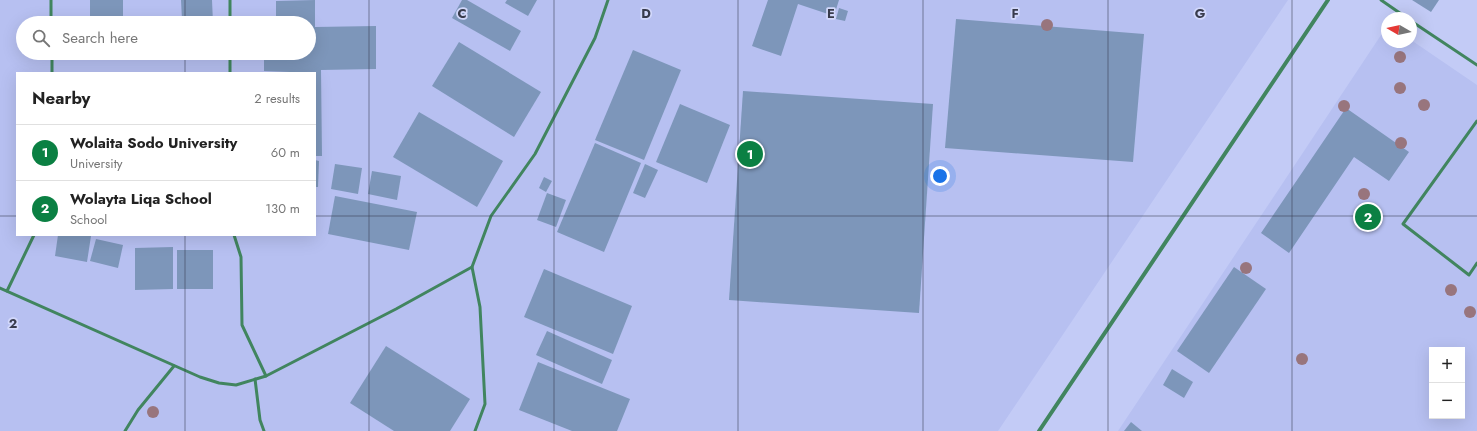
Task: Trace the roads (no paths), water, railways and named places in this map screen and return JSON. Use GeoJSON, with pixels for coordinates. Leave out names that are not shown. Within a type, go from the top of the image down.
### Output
{"type":"FeatureCollection","features":[{"type":"Feature","properties":{"kind":"street"},"geometry":{"type":"LineString","coordinates":[[1039,431],[1328,0]]}},
{"type":"Feature","properties":{"kind":"lane"},"geometry":{"type":"LineString","coordinates":[[51,0],[51,16]]}},
{"type":"Feature","properties":{"kind":"lane"},"geometry":{"type":"LineString","coordinates":[[230,0],[230,16]]}},
{"type":"Feature","properties":{"kind":"lane"},"geometry":{"type":"LineString","coordinates":[[475,431],[485,404],[480,307],[472,267],[491,216],[535,154],[595,38],[608,0]]}},
{"type":"Feature","properties":{"kind":"lane"},"geometry":{"type":"LineString","coordinates":[[1381,0],[1398,12]]}},
{"type":"Feature","properties":{"kind":"lane"},"geometry":{"type":"LineString","coordinates":[[1417,24],[1477,65]]}},
{"type":"Feature","properties":{"kind":"lane"},"geometry":{"type":"LineString","coordinates":[[52,60],[52,72]]}},
{"type":"Feature","properties":{"kind":"lane"},"geometry":{"type":"LineString","coordinates":[[230,60],[230,72]]}},
{"type":"Feature","properties":{"kind":"lane"},"geometry":{"type":"LineString","coordinates":[[1477,121],[1402,224],[1469,275],[1477,263]]}},
{"type":"Feature","properties":{"kind":"lane"},"geometry":{"type":"LineString","coordinates":[[7,291],[34,236]]}},
{"type":"Feature","properties":{"kind":"lane"},"geometry":{"type":"LineString","coordinates":[[234,236],[241,257],[242,324],[266,376]]}},
{"type":"Feature","properties":{"kind":"lane"},"geometry":{"type":"LineString","coordinates":[[0,288],[174,366],[219,383],[236,385],[255,378],[266,376],[396,309],[472,267]]}},
{"type":"Feature","properties":{"kind":"lane"},"geometry":{"type":"LineString","coordinates":[[124,431],[138,410],[174,366]]}},
{"type":"Feature","properties":{"kind":"lane"},"geometry":{"type":"LineString","coordinates":[[255,378],[260,420],[264,431]]}},
{"type":"Feature","properties":{"kind":"place","name":"Wolaita Sodo University"},"geometry":{"type":"Point","coordinates":[750,154]}},
{"type":"Feature","properties":{"kind":"place","name":"Wolayta Liqa School"},"geometry":{"type":"Point","coordinates":[1368,217]}}]}
